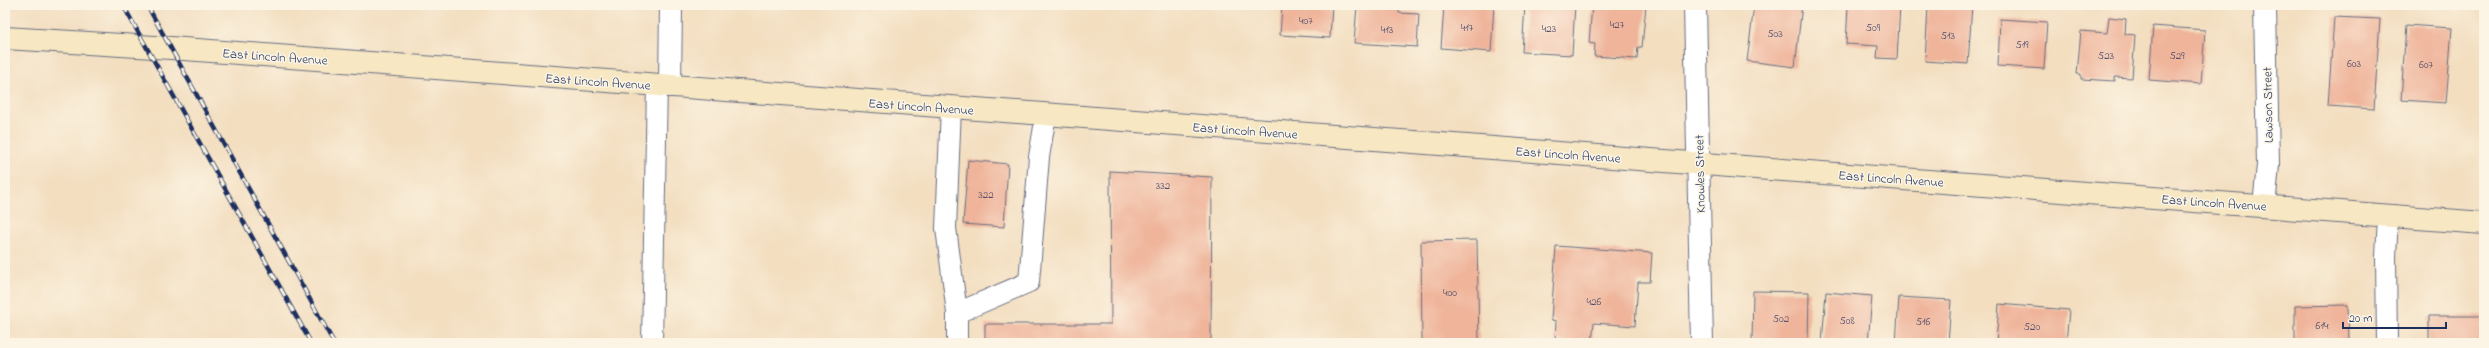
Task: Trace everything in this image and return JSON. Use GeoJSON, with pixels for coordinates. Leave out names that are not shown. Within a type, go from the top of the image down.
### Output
{"type":"FeatureCollection","features":[{"type":"Feature","properties":{"kind":"street"},"geometry":{"type":"LineString","coordinates":[[663,85],[671,5]]}},
{"type":"Feature","properties":{"kind":"street","name":"Knowles Street"},"geometry":{"type":"LineString","coordinates":[[1695,5],[1700,163],[1702,343]]}},
{"type":"Feature","properties":{"kind":"street","name":"Lawson Street"},"geometry":{"type":"LineString","coordinates":[[2264,206],[2268,165],[2265,5]]}},
{"type":"Feature","properties":{"kind":"street","name":"East Lincoln Avenue"},"geometry":{"type":"LineString","coordinates":[[5,38],[171,48],[2484,223]]}},
{"type":"Feature","properties":{"kind":"lane"},"geometry":{"type":"LineString","coordinates":[[652,343],[663,85]]}},
{"type":"Feature","properties":{"kind":"lane"},"geometry":{"type":"LineString","coordinates":[[951,108],[946,228],[957,314],[957,343]]}},
{"type":"Feature","properties":{"kind":"lane"},"geometry":{"type":"LineString","coordinates":[[957,314],[1029,282],[1039,157],[1046,115]]}},
{"type":"Feature","properties":{"kind":"lane"},"geometry":{"type":"LineString","coordinates":[[2388,216],[2386,257],[2388,343]]}},
{"type":"Feature","properties":{"kind":"building"},"geometry":{"type":"Polygon","coordinates":[[[1282,5],[1332,5],[1330,38],[1280,35],[1282,5]]]}},
{"type":"Feature","properties":{"kind":"building"},"geometry":{"type":"Polygon","coordinates":[[[1357,5],[1399,5],[1399,13],[1419,14],[1417,47],[1354,43],[1357,5]]]}},
{"type":"Feature","properties":{"kind":"building"},"geometry":{"type":"Polygon","coordinates":[[[1444,5],[1494,5],[1491,52],[1441,48],[1444,5]]]}},
{"type":"Feature","properties":{"kind":"building"},"geometry":{"type":"Polygon","coordinates":[[[1525,5],[1575,5],[1572,55],[1522,52],[1525,5]]]}},
{"type":"Feature","properties":{"kind":"building"},"geometry":{"type":"Polygon","coordinates":[[[1592,5],[1646,5],[1642,47],[1638,47],[1637,59],[1594,56],[1595,44],[1589,43],[1592,5]]]}},
{"type":"Feature","properties":{"kind":"building"},"geometry":{"type":"Polygon","coordinates":[[[1754,5],[1802,5],[1795,67],[1747,61],[1754,5]]]}},
{"type":"Feature","properties":{"kind":"building"},"geometry":{"type":"Polygon","coordinates":[[[1848,5],[1900,6],[1897,59],[1877,58],[1878,46],[1846,44],[1848,5]]]}},
{"type":"Feature","properties":{"kind":"building"},"geometry":{"type":"Polygon","coordinates":[[[1938,5],[1972,5],[1968,64],[1925,61],[1928,6],[1938,7],[1938,5]]]}},
{"type":"Feature","properties":{"kind":"building"},"geometry":{"type":"Polygon","coordinates":[[[2109,17],[2126,19],[2125,34],[2135,35],[2132,78],[2115,77],[2115,81],[2081,79],[2081,74],[2077,74],[2081,31],[2107,33],[2109,17]]]}},
{"type":"Feature","properties":{"kind":"building"},"geometry":{"type":"Polygon","coordinates":[[[2334,17],[2380,19],[2374,109],[2328,106],[2334,17]]]}},
{"type":"Feature","properties":{"kind":"building"},"geometry":{"type":"Polygon","coordinates":[[[2000,19],[2047,22],[2044,69],[1998,66],[2000,19]]]}},
{"type":"Feature","properties":{"kind":"building"},"geometry":{"type":"Polygon","coordinates":[[[2406,25],[2452,28],[2446,103],[2401,100],[2406,25]]]}},
{"type":"Feature","properties":{"kind":"building"},"geometry":{"type":"Polygon","coordinates":[[[2153,26],[2205,30],[2201,84],[2149,80],[2153,26]]]}},
{"type":"Feature","properties":{"kind":"building"},"geometry":{"type":"Polygon","coordinates":[[[968,160],[1008,164],[1004,227],[963,224],[968,160]]]}},
{"type":"Feature","properties":{"kind":"building"},"geometry":{"type":"Polygon","coordinates":[[[1110,171],[1212,177],[1211,343],[985,343],[985,324],[1111,324],[1110,171]]]}},
{"type":"Feature","properties":{"kind":"building"},"geometry":{"type":"Polygon","coordinates":[[[1477,240],[1479,343],[1422,343],[1421,241],[1477,240]]]}},
{"type":"Feature","properties":{"kind":"building"},"geometry":{"type":"Polygon","coordinates":[[[1556,246],[1652,253],[1650,282],[1638,282],[1635,326],[1594,323],[1592,343],[1555,340],[1556,321],[1551,320],[1556,246]]]}},
{"type":"Feature","properties":{"kind":"building"},"geometry":{"type":"Polygon","coordinates":[[[1753,291],[1809,292],[1808,343],[1752,343],[1753,291]]]}},
{"type":"Feature","properties":{"kind":"building"},"geometry":{"type":"Polygon","coordinates":[[[1826,292],[1872,296],[1868,343],[1822,343],[1826,292]]]}},
{"type":"Feature","properties":{"kind":"building"},"geometry":{"type":"Polygon","coordinates":[[[1899,297],[1951,300],[1948,343],[1896,343],[1899,297]]]}},
{"type":"Feature","properties":{"kind":"building"},"geometry":{"type":"Polygon","coordinates":[[[1999,304],[2069,310],[2066,343],[1996,343],[1999,304]]]}},
{"type":"Feature","properties":{"kind":"building"},"geometry":{"type":"Polygon","coordinates":[[[2348,305],[2349,343],[2295,343],[2295,306],[2348,305]]]}},
{"type":"Feature","properties":{"kind":"building"},"geometry":{"type":"Polygon","coordinates":[[[2429,316],[2483,316],[2483,343],[2429,343],[2429,316]]]}},
{"type":"Feature","properties":{"kind":"railway"},"geometry":{"type":"LineString","coordinates":[[123,5],[311,343]]}},
{"type":"Feature","properties":{"kind":"railway"},"geometry":{"type":"LineString","coordinates":[[147,5],[334,343]]}}]}
